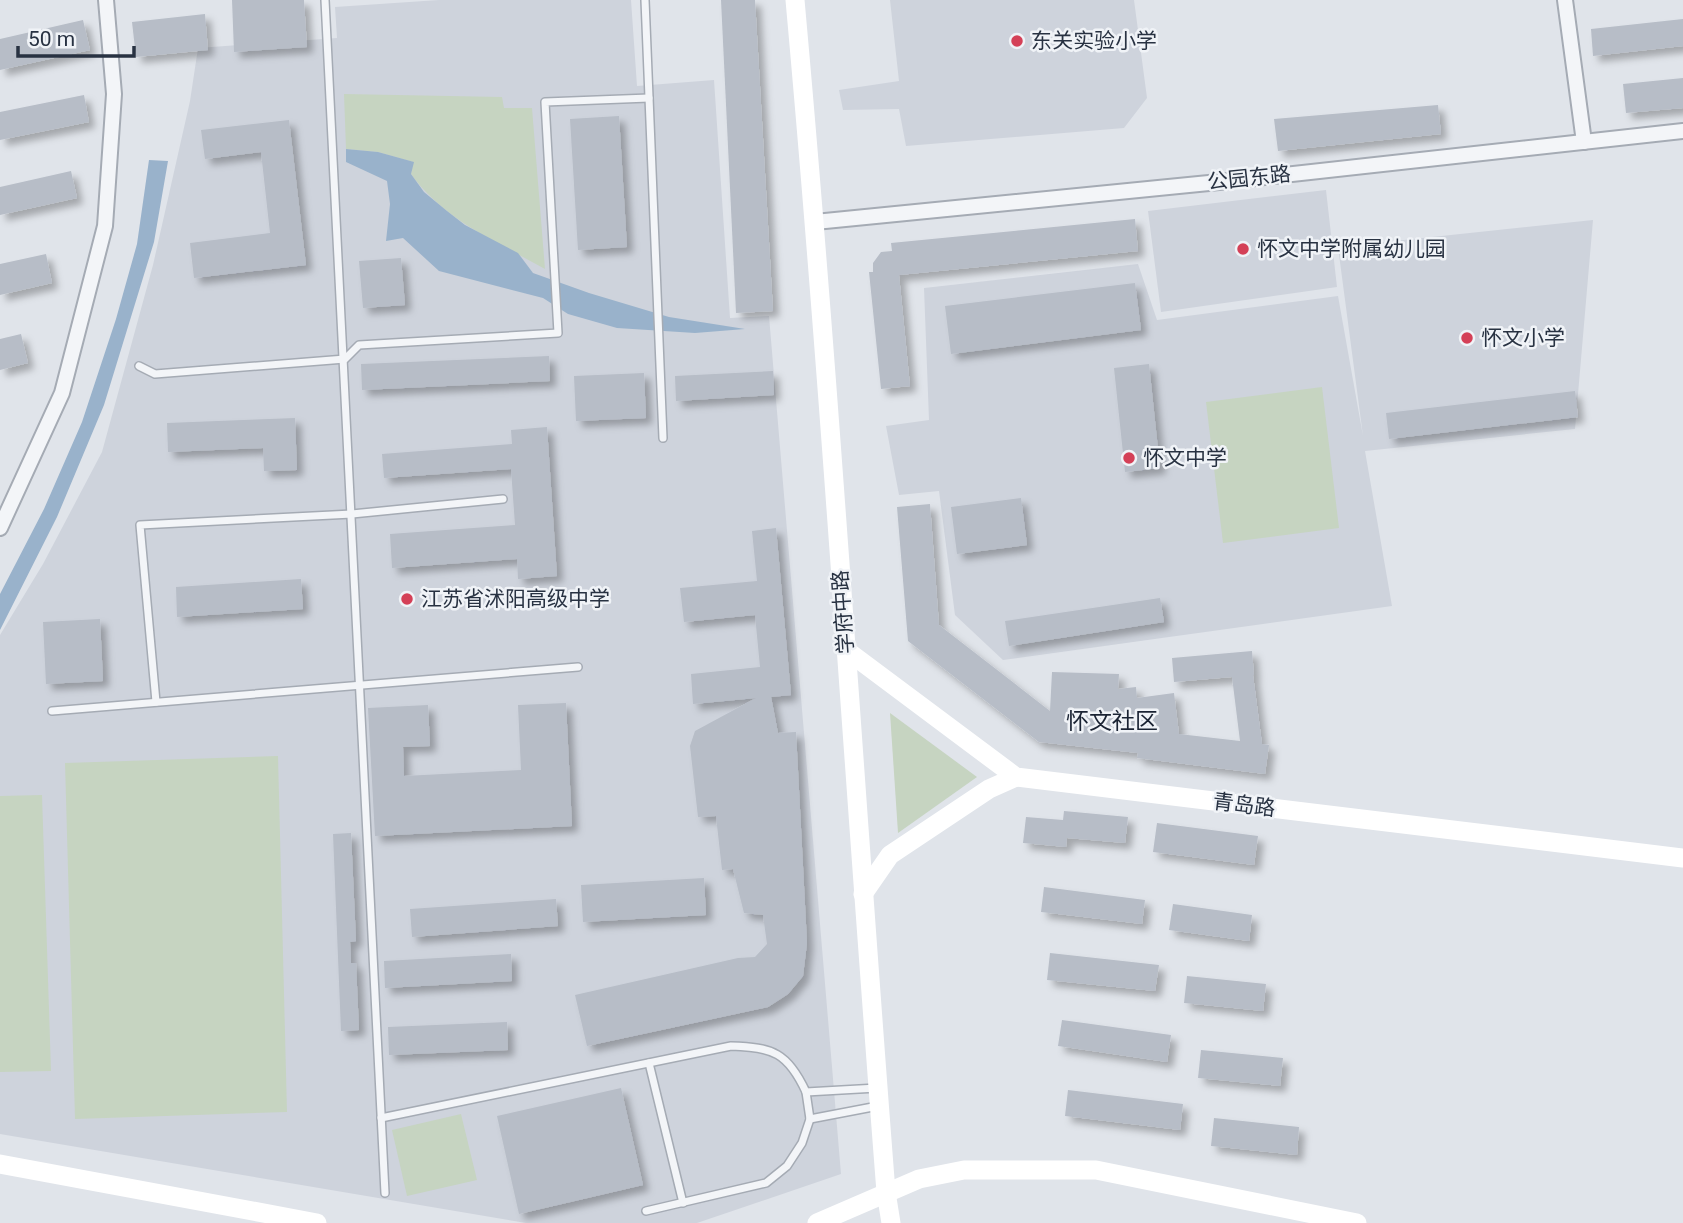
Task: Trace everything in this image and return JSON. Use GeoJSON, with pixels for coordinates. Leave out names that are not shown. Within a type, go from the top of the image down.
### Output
{"type":"FeatureCollection","features":[{"type":"Feature","properties":{"kind":"street"},"geometry":{"type":"LineString","coordinates":[[0,528],[62,394],[105,226],[114,94],[106,0]]}},
{"type":"Feature","properties":{"kind":"street","name":"学府中路"},"geometry":{"type":"LineString","coordinates":[[795,0],[815,222],[863,894],[886,1192],[891,1223]]}},
{"type":"Feature","properties":{"kind":"street"},"geometry":{"type":"LineString","coordinates":[[1565,0],[1584,142]]}},
{"type":"Feature","properties":{"kind":"street","name":"公园东路"},"geometry":{"type":"LineString","coordinates":[[815,222],[1683,131]]}},
{"type":"Feature","properties":{"kind":"street","name":"青岛路"},"geometry":{"type":"LineString","coordinates":[[846,650],[1016,777],[1683,858]]}},
{"type":"Feature","properties":{"kind":"street"},"geometry":{"type":"LineString","coordinates":[[863,894],[890,855],[989,789],[1016,777]]}},
{"type":"Feature","properties":{"kind":"street"},"geometry":{"type":"LineString","coordinates":[[0,1164],[317,1223]]}},
{"type":"Feature","properties":{"kind":"street"},"geometry":{"type":"LineString","coordinates":[[817,1223],[919,1179],[964,1170],[1096,1170],[1357,1223]]}},
{"type":"Feature","properties":{"kind":"lane"},"geometry":{"type":"LineString","coordinates":[[326,0],[385,1194]]}},
{"type":"Feature","properties":{"kind":"lane"},"geometry":{"type":"LineString","coordinates":[[646,0],[663,438]]}},
{"type":"Feature","properties":{"kind":"lane"},"geometry":{"type":"LineString","coordinates":[[139,366],[155,374],[345,359],[359,345],[558,333],[545,102],[649,99]]}},
{"type":"Feature","properties":{"kind":"lane"},"geometry":{"type":"LineString","coordinates":[[156,702],[140,525],[352,514],[503,499]]}},
{"type":"Feature","properties":{"kind":"lane"},"geometry":{"type":"LineString","coordinates":[[52,711],[578,667]]}},
{"type":"Feature","properties":{"kind":"lane"},"geometry":{"type":"LineString","coordinates":[[381,1118],[731,1046],[761,1047],[779,1056],[796,1072],[806,1093],[810,1119],[802,1143],[787,1166],[766,1183],[646,1211]]}},
{"type":"Feature","properties":{"kind":"lane"},"geometry":{"type":"LineString","coordinates":[[649,1063],[683,1203]]}},
{"type":"Feature","properties":{"kind":"lane"},"geometry":{"type":"LineString","coordinates":[[806,1093],[879,1097]]}},
{"type":"Feature","properties":{"kind":"lane"},"geometry":{"type":"LineString","coordinates":[[810,1119],[879,1097]]}},
{"type":"Feature","properties":{"kind":"shaded area","name":"江苏省沭阳高级中学"},"geometry":{"type":"Polygon","coordinates":[[[439,0],[631,0],[637,86],[714,80],[730,318],[769,316],[841,1174],[697,1223],[526,1223],[0,1134],[0,635],[43,564],[102,452],[153,265],[190,101],[198,48],[337,38],[335,7],[439,0]]]}},
{"type":"Feature","properties":{"kind":"shaded area","name":"东关实验小学"},"geometry":{"type":"Polygon","coordinates":[[[890,0],[1134,0],[1147,98],[1124,128],[906,146],[899,109],[843,110],[839,90],[899,81],[890,0]]]}},
{"type":"Feature","properties":{"kind":"shaded area","name":"怀文中学附属幼儿园"},"geometry":{"type":"Polygon","coordinates":[[[1326,190],[1337,287],[1161,312],[1148,211],[1326,190]]]}},
{"type":"Feature","properties":{"kind":"shaded area","name":"怀文中学"},"geometry":{"type":"Polygon","coordinates":[[[1593,220],[1575,429],[1365,451],[1392,606],[1003,660],[955,615],[939,491],[899,495],[886,426],[929,420],[924,288],[1138,264],[1157,320],[1338,296],[1363,436],[1338,247],[1593,220]]]}},
{"type":"Feature","properties":{"kind":"green space"},"geometry":{"type":"Polygon","coordinates":[[[344,94],[502,97],[504,108],[532,108],[545,269],[455,217],[424,190],[411,174],[413,162],[378,152],[346,149],[344,94]]]}},
{"type":"Feature","properties":{"kind":"green space"},"geometry":{"type":"Polygon","coordinates":[[[1322,387],[1339,528],[1223,543],[1206,402],[1322,387]]]}},
{"type":"Feature","properties":{"kind":"green space"},"geometry":{"type":"Polygon","coordinates":[[[890,713],[977,777],[898,833],[890,713]]]}},
{"type":"Feature","properties":{"kind":"green space"},"geometry":{"type":"Polygon","coordinates":[[[278,756],[287,1112],[75,1119],[65,763],[278,756]]]}},
{"type":"Feature","properties":{"kind":"green space"},"geometry":{"type":"Polygon","coordinates":[[[42,795],[51,1071],[0,1072],[0,796],[42,795]]]}},
{"type":"Feature","properties":{"kind":"green space"},"geometry":{"type":"Polygon","coordinates":[[[461,1114],[477,1180],[407,1196],[392,1130],[461,1114]]]}},
{"type":"Feature","properties":{"kind":"water"},"geometry":{"type":"Polygon","coordinates":[[[346,149],[378,152],[414,162],[411,174],[424,192],[465,225],[518,253],[533,273],[669,317],[745,329],[695,333],[617,328],[568,314],[543,298],[439,271],[403,238],[386,241],[390,204],[387,181],[346,162],[346,149]]]}},
{"type":"Feature","properties":{"kind":"water"},"geometry":{"type":"Polygon","coordinates":[[[149,160],[168,161],[154,242],[104,405],[57,517],[0,630],[0,594],[44,509],[82,422],[116,319],[137,244],[149,160]]]}},
{"type":"Feature","properties":{"kind":"building"},"geometry":{"type":"Polygon","coordinates":[[[232,0],[304,0],[307,47],[234,52],[232,0]]]}},
{"type":"Feature","properties":{"kind":"building"},"geometry":{"type":"Polygon","coordinates":[[[721,0],[755,0],[773,311],[736,313],[721,0]]]}},
{"type":"Feature","properties":{"kind":"building"},"geometry":{"type":"Polygon","coordinates":[[[205,14],[208,50],[136,57],[132,22],[205,14]]]}},
{"type":"Feature","properties":{"kind":"building"},"geometry":{"type":"Polygon","coordinates":[[[1683,19],[1683,46],[1593,56],[1591,29],[1683,19]]]}},
{"type":"Feature","properties":{"kind":"building"},"geometry":{"type":"Polygon","coordinates":[[[83,20],[90,50],[0,70],[0,39],[83,20]]]}},
{"type":"Feature","properties":{"kind":"building"},"geometry":{"type":"Polygon","coordinates":[[[1683,78],[1683,108],[1626,113],[1623,84],[1683,78]]]}},
{"type":"Feature","properties":{"kind":"building"},"geometry":{"type":"Polygon","coordinates":[[[84,95],[89,122],[0,140],[0,112],[84,95]]]}},
{"type":"Feature","properties":{"kind":"building"},"geometry":{"type":"Polygon","coordinates":[[[1438,105],[1441,134],[1278,151],[1274,119],[1438,105]]]}},
{"type":"Feature","properties":{"kind":"building"},"geometry":{"type":"Polygon","coordinates":[[[619,116],[627,247],[578,250],[570,119],[619,116]]]}},
{"type":"Feature","properties":{"kind":"building"},"geometry":{"type":"Polygon","coordinates":[[[289,120],[306,265],[194,278],[190,243],[270,233],[261,152],[205,159],[201,130],[289,120]]]}},
{"type":"Feature","properties":{"kind":"building"},"geometry":{"type":"Polygon","coordinates":[[[71,171],[77,198],[0,215],[0,187],[71,171]]]}},
{"type":"Feature","properties":{"kind":"building"},"geometry":{"type":"Polygon","coordinates":[[[1135,219],[1138,251],[899,275],[910,386],[881,389],[869,272],[873,272],[873,263],[881,252],[892,251],[891,243],[1135,219]]]}},
{"type":"Feature","properties":{"kind":"building"},"geometry":{"type":"Polygon","coordinates":[[[46,254],[52,283],[0,295],[0,264],[46,254]]]}},
{"type":"Feature","properties":{"kind":"building"},"geometry":{"type":"Polygon","coordinates":[[[401,258],[405,305],[363,308],[359,261],[401,258]]]}},
{"type":"Feature","properties":{"kind":"building"},"geometry":{"type":"Polygon","coordinates":[[[1135,283],[1141,330],[951,354],[945,306],[1135,283]]]}},
{"type":"Feature","properties":{"kind":"building"},"geometry":{"type":"Polygon","coordinates":[[[21,334],[28,363],[0,370],[0,339],[21,334]]]}},
{"type":"Feature","properties":{"kind":"building"},"geometry":{"type":"Polygon","coordinates":[[[549,356],[550,381],[362,390],[361,364],[549,356]]]}},
{"type":"Feature","properties":{"kind":"building"},"geometry":{"type":"Polygon","coordinates":[[[1149,364],[1160,468],[1125,472],[1114,368],[1149,364]]]}},
{"type":"Feature","properties":{"kind":"building"},"geometry":{"type":"Polygon","coordinates":[[[773,371],[774,395],[676,401],[675,376],[773,371]]]}},
{"type":"Feature","properties":{"kind":"building"},"geometry":{"type":"Polygon","coordinates":[[[644,373],[646,418],[576,421],[574,376],[644,373]]]}},
{"type":"Feature","properties":{"kind":"building"},"geometry":{"type":"Polygon","coordinates":[[[1575,391],[1578,417],[1389,439],[1386,413],[1575,391]]]}},
{"type":"Feature","properties":{"kind":"building"},"geometry":{"type":"Polygon","coordinates":[[[295,418],[297,470],[264,471],[263,448],[168,452],[167,423],[295,418]]]}},
{"type":"Feature","properties":{"kind":"building"},"geometry":{"type":"Polygon","coordinates":[[[547,427],[557,576],[518,579],[517,559],[392,568],[390,534],[515,525],[511,469],[384,478],[382,454],[512,444],[511,430],[547,427]]]}},
{"type":"Feature","properties":{"kind":"building"},"geometry":{"type":"Polygon","coordinates":[[[1021,498],[1027,545],[957,554],[951,507],[1021,498]]]}},
{"type":"Feature","properties":{"kind":"building"},"geometry":{"type":"Polygon","coordinates":[[[930,504],[939,625],[1050,711],[1052,672],[1119,674],[1118,689],[1136,687],[1137,698],[1174,693],[1179,734],[1240,741],[1232,677],[1174,682],[1172,658],[1252,651],[1262,744],[1269,745],[1265,774],[1137,758],[1138,753],[1039,742],[908,641],[897,507],[930,504]]]}},
{"type":"Feature","properties":{"kind":"building"},"geometry":{"type":"Polygon","coordinates":[[[776,528],[791,695],[771,697],[778,733],[796,732],[807,943],[803,976],[788,994],[768,1007],[587,1046],[575,995],[738,958],[755,957],[767,944],[763,915],[744,913],[733,869],[722,870],[716,816],[698,817],[690,746],[695,731],[756,698],[693,704],[691,674],[760,667],[755,615],[684,622],[680,588],[757,581],[752,531],[776,528]]]}},
{"type":"Feature","properties":{"kind":"building"},"geometry":{"type":"Polygon","coordinates":[[[301,579],[303,609],[177,617],[176,587],[301,579]]]}},
{"type":"Feature","properties":{"kind":"building"},"geometry":{"type":"Polygon","coordinates":[[[1160,598],[1164,622],[1009,646],[1005,621],[1160,598]]]}},
{"type":"Feature","properties":{"kind":"building"},"geometry":{"type":"Polygon","coordinates":[[[100,619],[103,681],[46,684],[43,622],[100,619]]]}},
{"type":"Feature","properties":{"kind":"building"},"geometry":{"type":"Polygon","coordinates":[[[566,703],[572,826],[375,836],[368,708],[428,705],[430,746],[403,747],[404,776],[521,770],[518,705],[566,703]]]}},
{"type":"Feature","properties":{"kind":"building"},"geometry":{"type":"Polygon","coordinates":[[[1064,811],[1128,817],[1125,843],[1067,838],[1066,847],[1023,843],[1026,817],[1063,820],[1064,811]]]}},
{"type":"Feature","properties":{"kind":"building"},"geometry":{"type":"Polygon","coordinates":[[[1157,823],[1258,836],[1254,865],[1153,852],[1157,823]]]}},
{"type":"Feature","properties":{"kind":"building"},"geometry":{"type":"Polygon","coordinates":[[[351,833],[356,941],[350,942],[351,963],[356,963],[359,1030],[341,1031],[333,834],[351,833]]]}},
{"type":"Feature","properties":{"kind":"building"},"geometry":{"type":"Polygon","coordinates":[[[704,878],[706,915],[583,922],[581,885],[704,878]]]}},
{"type":"Feature","properties":{"kind":"building"},"geometry":{"type":"Polygon","coordinates":[[[1044,887],[1145,900],[1142,924],[1041,912],[1044,887]]]}},
{"type":"Feature","properties":{"kind":"building"},"geometry":{"type":"Polygon","coordinates":[[[556,899],[558,926],[412,937],[410,909],[556,899]]]}},
{"type":"Feature","properties":{"kind":"building"},"geometry":{"type":"Polygon","coordinates":[[[1173,904],[1252,915],[1249,941],[1169,930],[1173,904]]]}},
{"type":"Feature","properties":{"kind":"building"},"geometry":{"type":"Polygon","coordinates":[[[1050,953],[1159,965],[1155,991],[1047,980],[1050,953]]]}},
{"type":"Feature","properties":{"kind":"building"},"geometry":{"type":"Polygon","coordinates":[[[511,954],[512,981],[385,988],[384,961],[511,954]]]}},
{"type":"Feature","properties":{"kind":"building"},"geometry":{"type":"Polygon","coordinates":[[[1187,976],[1266,984],[1263,1011],[1184,1003],[1187,976]]]}},
{"type":"Feature","properties":{"kind":"building"},"geometry":{"type":"Polygon","coordinates":[[[1062,1020],[1171,1035],[1167,1062],[1058,1046],[1062,1020]]]}},
{"type":"Feature","properties":{"kind":"building"},"geometry":{"type":"Polygon","coordinates":[[[507,1022],[508,1050],[389,1055],[388,1027],[507,1022]]]}},
{"type":"Feature","properties":{"kind":"building"},"geometry":{"type":"Polygon","coordinates":[[[1201,1050],[1283,1058],[1280,1086],[1198,1078],[1201,1050]]]}},
{"type":"Feature","properties":{"kind":"building"},"geometry":{"type":"Polygon","coordinates":[[[621,1088],[643,1185],[519,1214],[497,1116],[621,1088]]]}},
{"type":"Feature","properties":{"kind":"building"},"geometry":{"type":"Polygon","coordinates":[[[1068,1090],[1183,1104],[1180,1130],[1065,1116],[1068,1090]]]}},
{"type":"Feature","properties":{"kind":"building"},"geometry":{"type":"Polygon","coordinates":[[[1214,1118],[1299,1127],[1297,1155],[1211,1146],[1214,1118]]]}},
{"type":"Feature","properties":{"kind":"place","name":"东关实验小学"},"geometry":{"type":"Point","coordinates":[1017,41]}},
{"type":"Feature","properties":{"kind":"place","name":"怀文中学附属幼儿园"},"geometry":{"type":"Point","coordinates":[1243,249]}},
{"type":"Feature","properties":{"kind":"place","name":"怀文小学"},"geometry":{"type":"Point","coordinates":[1467,338]}},
{"type":"Feature","properties":{"kind":"place","name":"怀文中学"},"geometry":{"type":"Point","coordinates":[1129,458]}},
{"type":"Feature","properties":{"kind":"place","name":"江苏省沭阳高级中学"},"geometry":{"type":"Point","coordinates":[407,599]}},
{"type":"Feature","properties":{"kind":"district","name":"怀文社区"},"geometry":{"type":"Point","coordinates":[1112,721]}}]}
